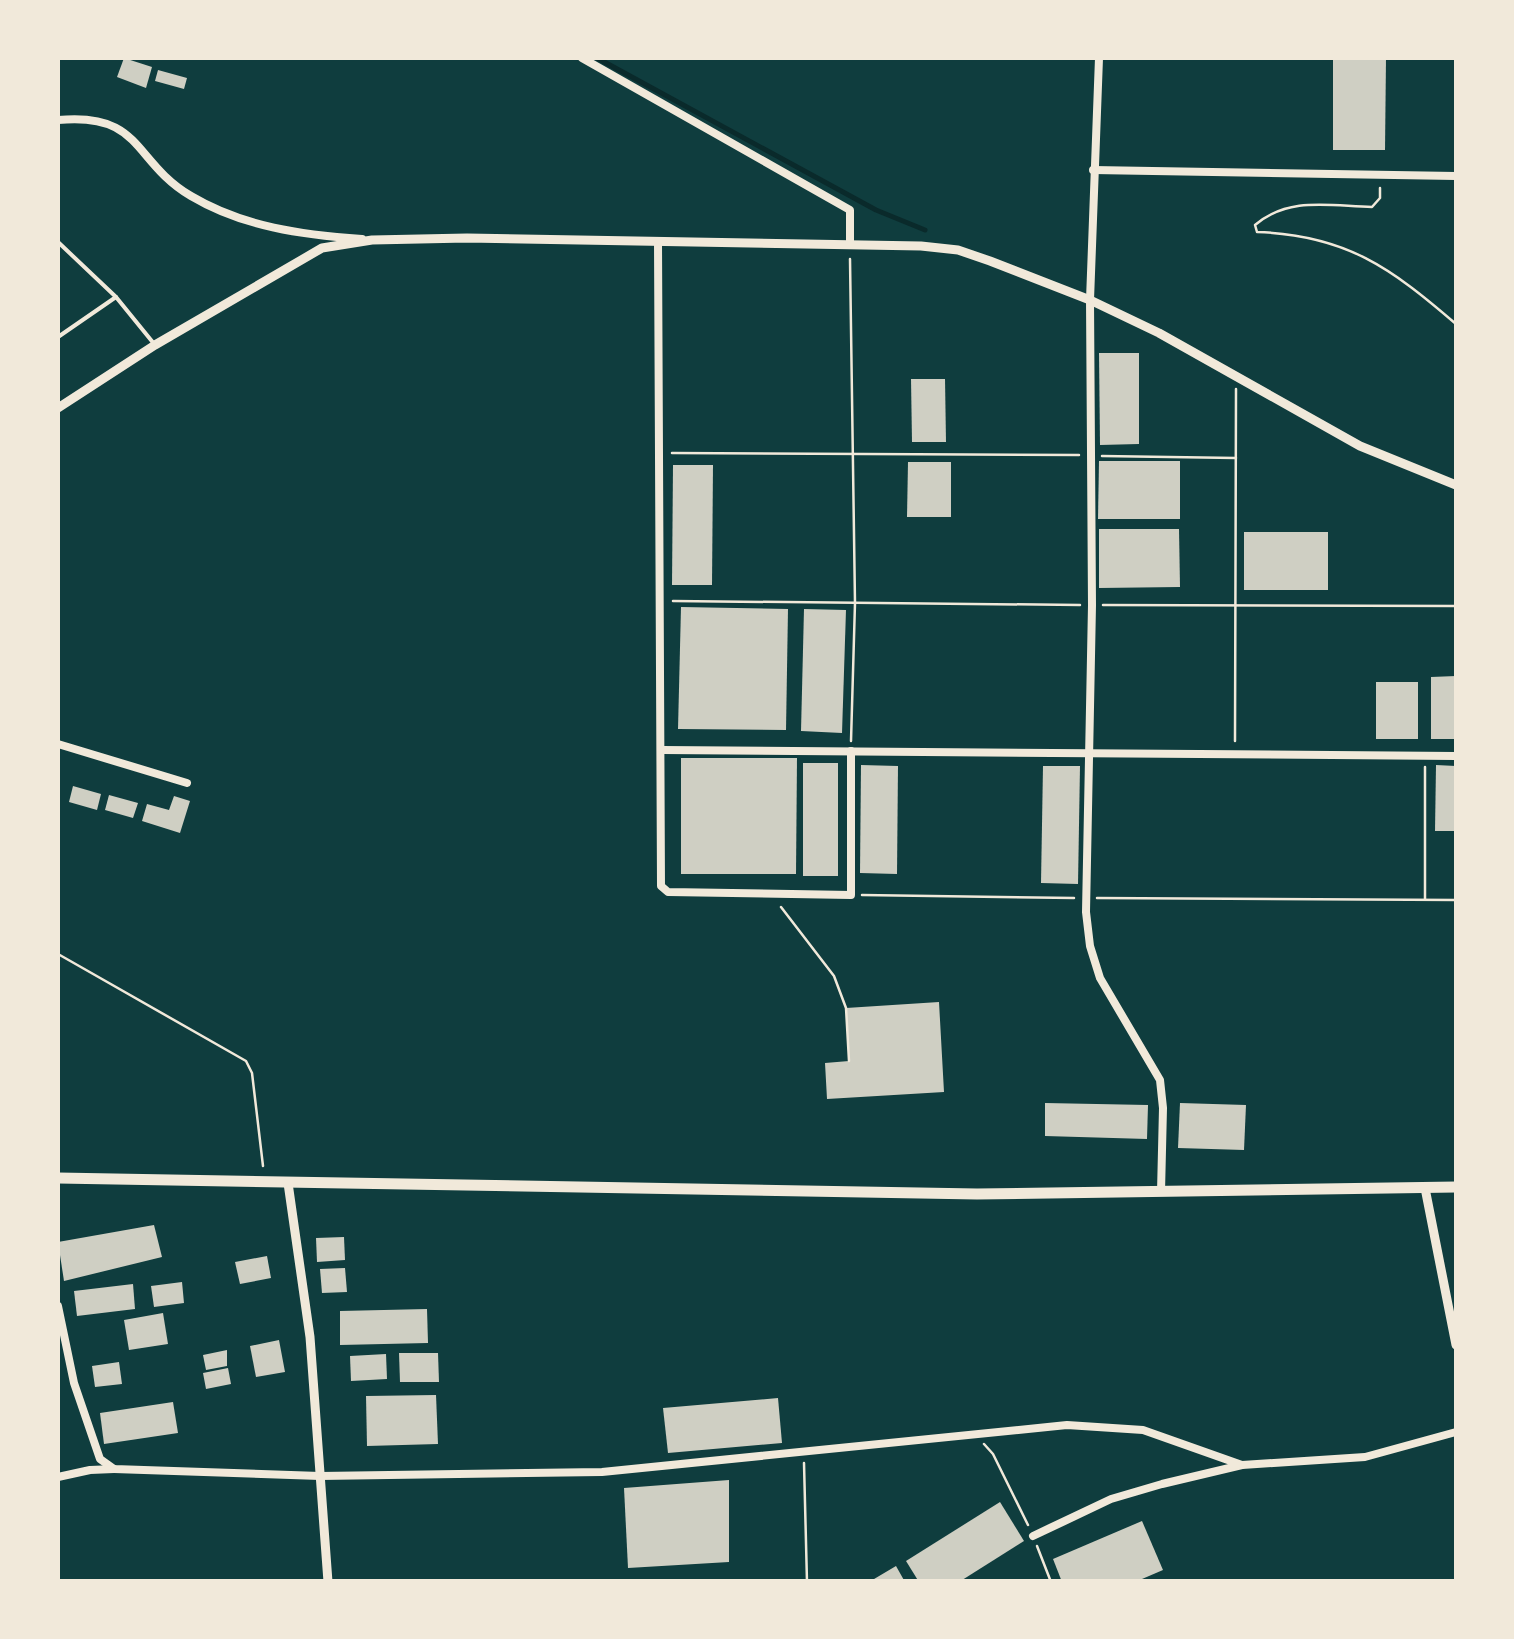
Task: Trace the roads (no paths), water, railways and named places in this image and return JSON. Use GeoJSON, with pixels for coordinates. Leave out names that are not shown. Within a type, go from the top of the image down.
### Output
{"type":"FeatureCollection","features":[{"type":"Feature","properties":{"kind":"highway"},"geometry":{"type":"LineString","coordinates":[[58,1178],[977,1194],[1456,1187]]}},
{"type":"Feature","properties":{"kind":"street"},"geometry":{"type":"LineString","coordinates":[[582,58],[850,210],[850,243]]}},
{"type":"Feature","properties":{"kind":"street"},"geometry":{"type":"LineString","coordinates":[[1099,58],[1090,300],[1092,606],[1086,898],[1090,946],[1100,978],[1160,1080],[1164,1108],[1161,1192]]}},
{"type":"Feature","properties":{"kind":"street"},"geometry":{"type":"LineString","coordinates":[[58,120],[84,117],[110,124],[131,136],[155,168],[190,196],[289,233],[372,240],[850,243],[958,250],[1090,300],[1159,332],[1360,446],[1456,486]]}},
{"type":"Feature","properties":{"kind":"street"},"geometry":{"type":"LineString","coordinates":[[1094,170],[1456,176]]}},
{"type":"Feature","properties":{"kind":"street"},"geometry":{"type":"LineString","coordinates":[[58,408],[155,345],[322,248],[372,240]]}},
{"type":"Feature","properties":{"kind":"street"},"geometry":{"type":"LineString","coordinates":[[658,241],[661,886],[668,892],[851,895],[851,751]]}},
{"type":"Feature","properties":{"kind":"street"},"geometry":{"type":"LineString","coordinates":[[58,744],[187,783]]}},
{"type":"Feature","properties":{"kind":"street"},"geometry":{"type":"LineString","coordinates":[[662,750],[1456,756]]}},
{"type":"Feature","properties":{"kind":"street"},"geometry":{"type":"LineString","coordinates":[[288,1183],[310,1336],[328,1582]]}},
{"type":"Feature","properties":{"kind":"street"},"geometry":{"type":"LineString","coordinates":[[1424,1188],[1456,1345]]}},
{"type":"Feature","properties":{"kind":"street"},"geometry":{"type":"LineString","coordinates":[[58,1306],[74,1383],[94,1444],[100,1459],[114,1469]]}},
{"type":"Feature","properties":{"kind":"street"},"geometry":{"type":"LineString","coordinates":[[58,1477],[114,1469],[320,1476],[602,1472],[1067,1425],[1143,1430],[1242,1465]]}},
{"type":"Feature","properties":{"kind":"street"},"geometry":{"type":"LineString","coordinates":[[1033,1536],[1111,1499],[1242,1465],[1365,1457],[1456,1432]]}},
{"type":"Feature","properties":{"kind":"lane"},"geometry":{"type":"LineString","coordinates":[[58,242],[116,297],[155,345]]}},
{"type":"Feature","properties":{"kind":"lane"},"geometry":{"type":"LineString","coordinates":[[58,338],[116,297]]}},
{"type":"Feature","properties":{"kind":"waterway"},"geometry":{"type":"LineString","coordinates":[[597,58],[876,210],[925,230]]}}]}
